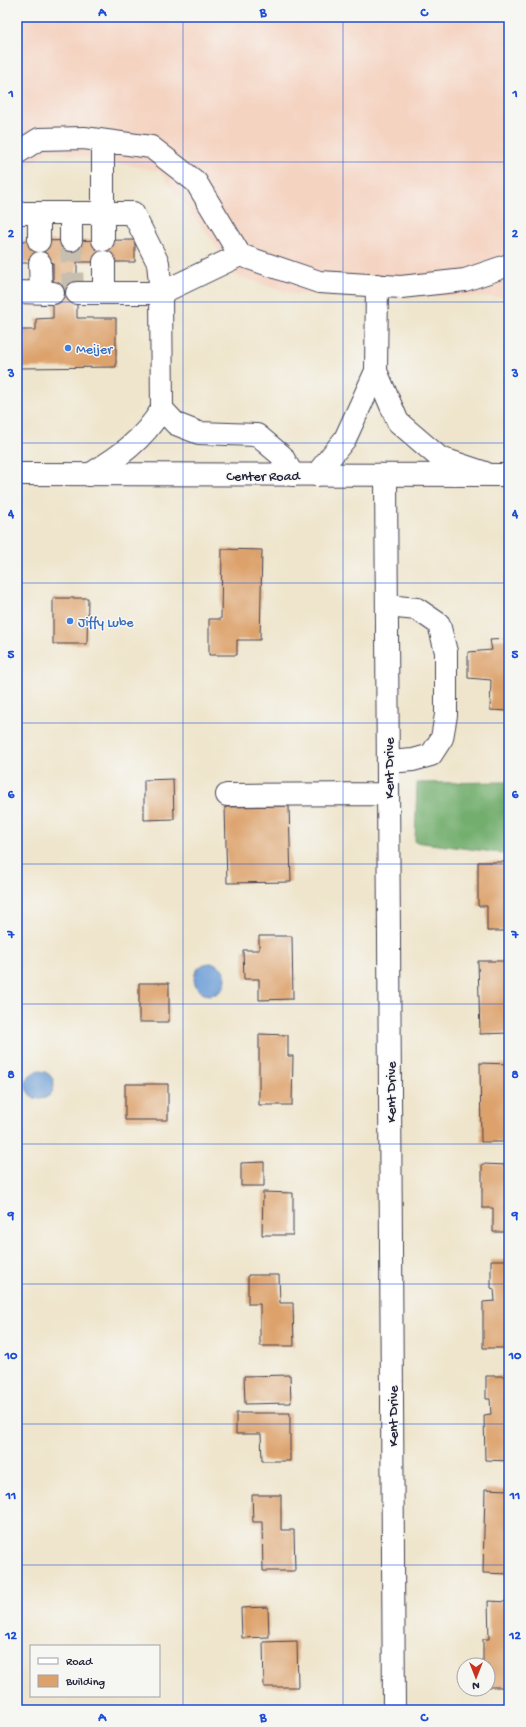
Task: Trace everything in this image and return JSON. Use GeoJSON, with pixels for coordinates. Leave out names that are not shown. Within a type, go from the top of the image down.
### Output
{"type":"FeatureCollection","features":[{"type":"Feature","properties":{"kind":"street"},"geometry":{"type":"LineString","coordinates":[[17,153],[39,139],[84,138],[151,147],[196,182],[240,255],[319,282],[401,286],[465,280],[509,265]]}},
{"type":"Feature","properties":{"kind":"street"},"geometry":{"type":"LineString","coordinates":[[103,141],[103,240]]}},
{"type":"Feature","properties":{"kind":"street"},"geometry":{"type":"LineString","coordinates":[[17,213],[133,213],[158,264],[162,293],[162,409],[153,423],[133,445],[89,475]]}},
{"type":"Feature","properties":{"kind":"street"},"geometry":{"type":"LineString","coordinates":[[38,213],[40,241]]}},
{"type":"Feature","properties":{"kind":"street"},"geometry":{"type":"LineString","coordinates":[[70,213],[71,240]]}},
{"type":"Feature","properties":{"kind":"street"},"geometry":{"type":"LineString","coordinates":[[77,293],[162,293],[240,255]]}},
{"type":"Feature","properties":{"kind":"street"},"geometry":{"type":"LineString","coordinates":[[104,262],[104,293]]}},
{"type":"Feature","properties":{"kind":"street"},"geometry":{"type":"LineString","coordinates":[[17,292],[47,293],[40,264]]}},
{"type":"Feature","properties":{"kind":"street"},"geometry":{"type":"LineString","coordinates":[[316,475],[345,439],[376,371],[377,285]]}},
{"type":"Feature","properties":{"kind":"street"},"geometry":{"type":"LineString","coordinates":[[376,371],[398,422],[440,458],[500,475]]}},
{"type":"Feature","properties":{"kind":"street"},"geometry":{"type":"LineString","coordinates":[[162,409],[176,424],[199,432],[257,435],[282,456],[293,475]]}},
{"type":"Feature","properties":{"kind":"street","name":"Center Road"},"geometry":{"type":"LineString","coordinates":[[17,474],[500,475]]}},
{"type":"Feature","properties":{"kind":"street","name":"Kent Drive"},"geometry":{"type":"LineString","coordinates":[[386,475],[394,1710]]}},
{"type":"Feature","properties":{"kind":"street"},"geometry":{"type":"LineString","coordinates":[[387,606],[417,609],[439,624],[446,652],[446,716],[442,738],[431,755],[413,760],[388,762]]}},
{"type":"Feature","properties":{"kind":"street"},"geometry":{"type":"LineString","coordinates":[[227,795],[388,794]]}},
{"type":"Feature","properties":{"kind":"shaded area"},"geometry":{"type":"Polygon","coordinates":[[[17,17],[509,17],[509,297],[292,294],[234,275],[212,240],[159,171],[49,150],[17,173],[17,17]]]}},
{"type":"Feature","properties":{"kind":"green space"},"geometry":{"type":"Polygon","coordinates":[[[509,782],[509,854],[415,842],[417,783],[509,782]]]}},
{"type":"Feature","properties":{"kind":"water"},"geometry":{"type":"Polygon","coordinates":[[[207,963],[213,963],[223,970],[226,979],[225,985],[219,992],[213,995],[207,995],[197,988],[194,982],[194,976],[201,966],[207,963]]]}},
{"type":"Feature","properties":{"kind":"water"},"geometry":{"type":"Polygon","coordinates":[[[40,1071],[50,1075],[54,1085],[50,1095],[40,1099],[30,1095],[26,1085],[30,1075],[40,1071]]]}},
{"type":"Feature","properties":{"kind":"building"},"geometry":{"type":"Polygon","coordinates":[[[135,240],[135,262],[77,262],[77,318],[116,318],[116,367],[19,368],[19,330],[36,330],[36,319],[53,318],[53,263],[17,263],[17,241],[135,240]]]}},
{"type":"Feature","properties":{"kind":"building"},"geometry":{"type":"Polygon","coordinates":[[[222,549],[262,550],[260,640],[237,640],[237,655],[209,655],[209,619],[221,619],[222,549]]]}},
{"type":"Feature","properties":{"kind":"building","name":"Jiffy Lube"},"geometry":{"type":"Polygon","coordinates":[[[53,598],[88,598],[87,644],[53,644],[53,598]]]}},
{"type":"Feature","properties":{"kind":"building"},"geometry":{"type":"Polygon","coordinates":[[[509,639],[509,711],[490,710],[491,680],[468,678],[468,652],[492,650],[490,640],[509,639]]]}},
{"type":"Feature","properties":{"kind":"building"},"geometry":{"type":"Polygon","coordinates":[[[173,779],[174,819],[144,820],[144,780],[173,779]]]}},
{"type":"Feature","properties":{"kind":"building"},"geometry":{"type":"Polygon","coordinates":[[[289,806],[291,882],[227,883],[225,807],[289,806]]]}},
{"type":"Feature","properties":{"kind":"building"},"geometry":{"type":"Polygon","coordinates":[[[478,862],[509,862],[509,931],[487,931],[487,906],[478,906],[478,862]]]}},
{"type":"Feature","properties":{"kind":"building"},"geometry":{"type":"Polygon","coordinates":[[[259,936],[292,936],[293,999],[259,1000],[259,979],[244,979],[243,950],[259,950],[259,936]]]}},
{"type":"Feature","properties":{"kind":"building"},"geometry":{"type":"Polygon","coordinates":[[[478,961],[509,961],[509,1033],[480,1034],[478,961]]]}},
{"type":"Feature","properties":{"kind":"building"},"geometry":{"type":"Polygon","coordinates":[[[139,983],[169,983],[169,1022],[139,1022],[139,983]]]}},
{"type":"Feature","properties":{"kind":"building"},"geometry":{"type":"Polygon","coordinates":[[[259,1034],[288,1035],[288,1056],[293,1056],[292,1105],[259,1105],[259,1034]]]}},
{"type":"Feature","properties":{"kind":"building"},"geometry":{"type":"Polygon","coordinates":[[[480,1063],[509,1064],[509,1142],[481,1142],[480,1063]]]}},
{"type":"Feature","properties":{"kind":"building"},"geometry":{"type":"Polygon","coordinates":[[[125,1084],[168,1084],[168,1120],[125,1120],[125,1084]]]}},
{"type":"Feature","properties":{"kind":"building"},"geometry":{"type":"Polygon","coordinates":[[[264,1162],[264,1186],[241,1186],[241,1163],[264,1162]]]}},
{"type":"Feature","properties":{"kind":"building"},"geometry":{"type":"Polygon","coordinates":[[[482,1164],[509,1165],[509,1232],[493,1232],[493,1208],[482,1208],[482,1164]]]}},
{"type":"Feature","properties":{"kind":"building"},"geometry":{"type":"Polygon","coordinates":[[[263,1192],[293,1193],[293,1235],[262,1235],[263,1192]]]}},
{"type":"Feature","properties":{"kind":"building"},"geometry":{"type":"Polygon","coordinates":[[[491,1260],[509,1260],[509,1348],[483,1348],[483,1302],[495,1301],[494,1289],[491,1288],[491,1260]]]}},
{"type":"Feature","properties":{"kind":"building"},"geometry":{"type":"Polygon","coordinates":[[[248,1275],[279,1275],[280,1303],[293,1303],[294,1346],[260,1346],[260,1304],[248,1304],[248,1275]]]}},
{"type":"Feature","properties":{"kind":"building"},"geometry":{"type":"Polygon","coordinates":[[[290,1375],[291,1403],[245,1404],[244,1376],[290,1375]]]}},
{"type":"Feature","properties":{"kind":"building"},"geometry":{"type":"Polygon","coordinates":[[[486,1376],[509,1376],[509,1461],[485,1460],[484,1415],[491,1414],[490,1399],[486,1399],[486,1376]]]}},
{"type":"Feature","properties":{"kind":"building"},"geometry":{"type":"Polygon","coordinates":[[[236,1413],[290,1413],[290,1461],[262,1461],[261,1434],[236,1434],[236,1413]]]}},
{"type":"Feature","properties":{"kind":"building"},"geometry":{"type":"Polygon","coordinates":[[[485,1489],[509,1490],[509,1574],[483,1573],[485,1489]]]}},
{"type":"Feature","properties":{"kind":"building"},"geometry":{"type":"Polygon","coordinates":[[[252,1495],[281,1495],[281,1530],[294,1530],[295,1571],[263,1571],[262,1522],[253,1522],[252,1495]]]}},
{"type":"Feature","properties":{"kind":"building"},"geometry":{"type":"Polygon","coordinates":[[[488,1601],[509,1602],[509,1687],[496,1687],[496,1657],[483,1657],[483,1639],[489,1639],[488,1601]]]}},
{"type":"Feature","properties":{"kind":"building"},"geometry":{"type":"Polygon","coordinates":[[[268,1607],[269,1637],[242,1638],[241,1608],[268,1607]]]}},
{"type":"Feature","properties":{"kind":"building"},"geometry":{"type":"Polygon","coordinates":[[[297,1641],[298,1687],[264,1687],[263,1642],[297,1641]]]}},
{"type":"Feature","properties":{"kind":"tunnel"},"geometry":{"type":"LineString","coordinates":[[71,240],[73,293]]}},
{"type":"Feature","properties":{"kind":"place","name":"Meijer"},"geometry":{"type":"Point","coordinates":[68,348]}},
{"type":"Feature","properties":{"kind":"place","name":"Jiffy Lube"},"geometry":{"type":"Point","coordinates":[70,621]}}]}
